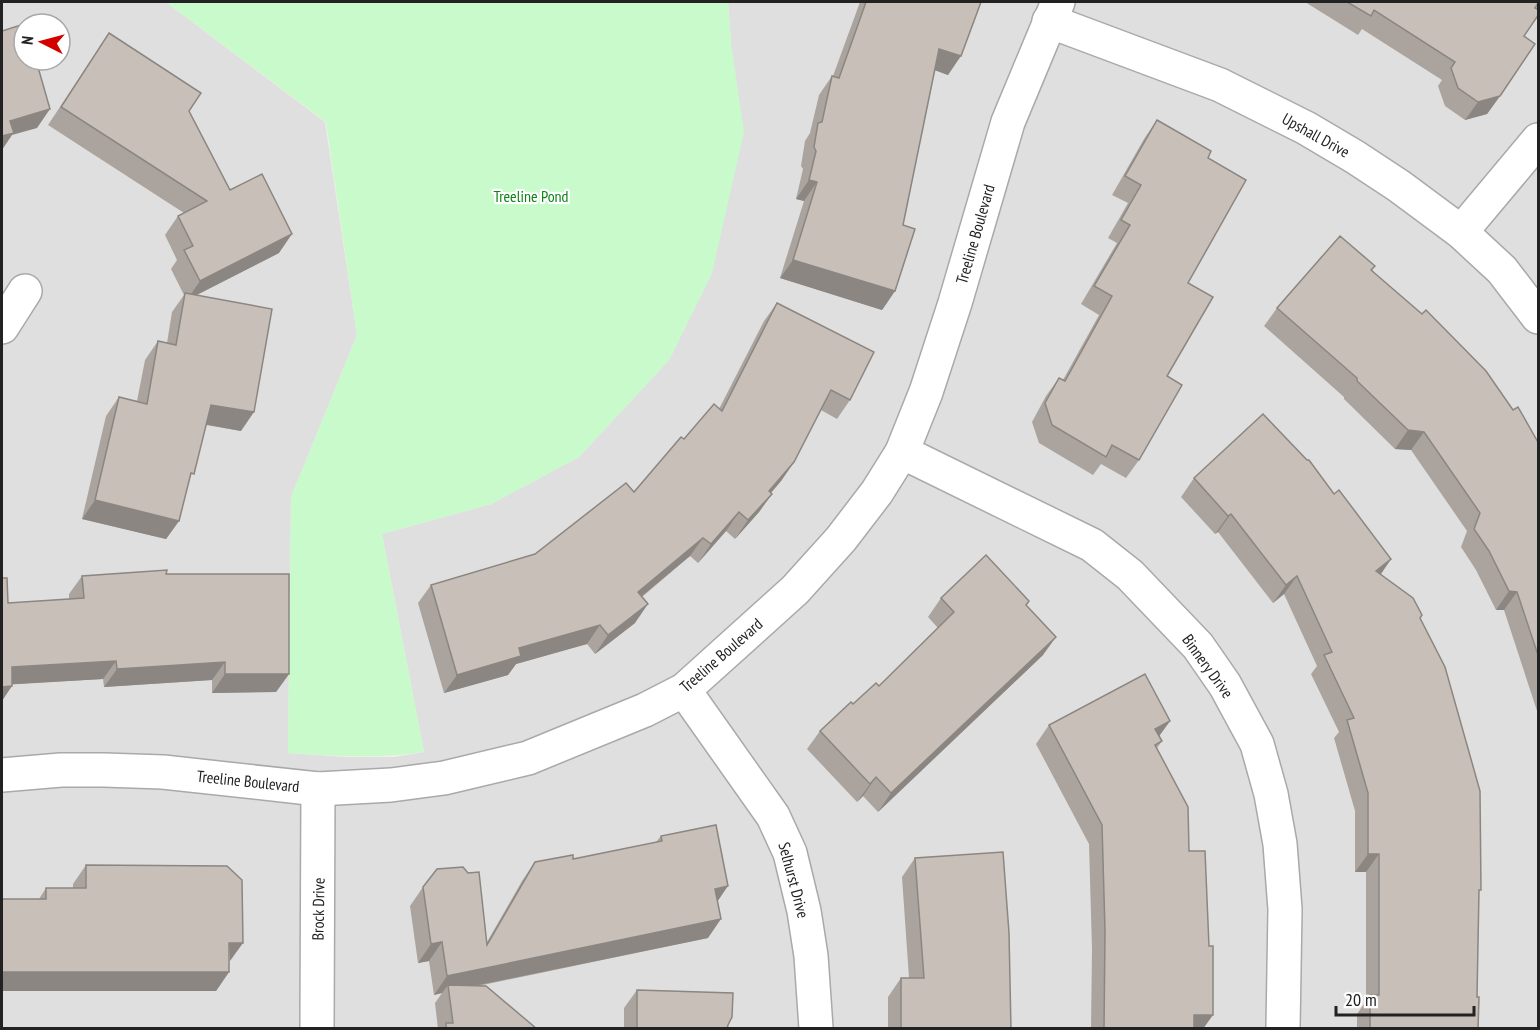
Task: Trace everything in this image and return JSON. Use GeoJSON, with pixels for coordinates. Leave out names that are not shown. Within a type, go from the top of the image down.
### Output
{"type":"FeatureCollection","features":[{"type":"Feature","properties":{"kind":"street","name":"Upshall Drive"},"geometry":{"type":"LineString","coordinates":[[1054,11],[1220,85],[1306,128],[1399,186],[1461,232],[1502,270],[1539,317]]}},
{"type":"Feature","properties":{"kind":"street","name":"Treeline Boulevard"},"geometry":{"type":"LineString","coordinates":[[2,775],[60,770],[163,772],[318,789],[391,785],[444,778],[528,758],[645,710],[684,690],[738,643],[810,573],[841,539],[877,492],[902,452],[926,392],[955,303],[1008,122],[1054,11]]}},
{"type":"Feature","properties":{"kind":"street"},"geometry":{"type":"LineString","coordinates":[[1461,232],[1539,140]]}},
{"type":"Feature","properties":{"kind":"street"},"geometry":{"type":"LineString","coordinates":[[2,327],[25,291]]}},
{"type":"Feature","properties":{"kind":"street","name":"Binnery Drive"},"geometry":{"type":"LineString","coordinates":[[902,452],[1092,545],[1130,575],[1198,646],[1225,685],[1257,744],[1271,794],[1280,844],[1285,909],[1283,1029]]}},
{"type":"Feature","properties":{"kind":"street","name":"Selhurst Drive"},"geometry":{"type":"LineString","coordinates":[[684,690],[773,816],[789,854],[804,910],[811,956],[816,1029]]}},
{"type":"Feature","properties":{"kind":"street","name":"Brock Drive"},"geometry":{"type":"LineString","coordinates":[[317,1029],[318,789]]}},
{"type":"Feature","properties":{"kind":"shaded area"},"geometry":{"type":"Polygon","coordinates":[[[2,2],[166,2],[325,122],[357,335],[291,497],[288,753],[346,757],[394,757],[424,752],[382,534],[491,504],[579,457],[669,360],[712,273],[731,43],[728,2],[1538,2],[1538,1028],[2,1028],[2,2]]]}},
{"type":"Feature","properties":{"kind":"green space","name":"Treeline Pond"},"geometry":{"type":"Polygon","coordinates":[[[166,2],[728,2],[731,43],[744,132],[712,273],[669,360],[579,457],[491,504],[382,534],[424,752],[373,756],[288,753],[291,497],[357,335],[326,122],[166,2]]]}},
{"type":"Feature","properties":{"kind":"building"},"geometry":{"type":"Polygon","coordinates":[[[866,2],[981,2],[961,56],[939,49],[903,225],[915,229],[895,291],[793,260],[817,182],[809,180],[816,151],[814,147],[818,123],[822,122],[832,76],[839,78],[866,2]]]}},
{"type":"Feature","properties":{"kind":"building"},"geometry":{"type":"Polygon","coordinates":[[[1347,2],[1539,2],[1535,8],[1539,10],[1539,14],[1524,36],[1535,44],[1500,96],[1478,102],[1458,88],[1451,68],[1455,62],[1374,10],[1371,16],[1347,2]]]}},
{"type":"Feature","properties":{"kind":"building"},"geometry":{"type":"Polygon","coordinates":[[[12,28],[12,72],[39,72],[50,109],[10,121],[14,133],[2,136],[2,31],[12,28]]]}},
{"type":"Feature","properties":{"kind":"building"},"geometry":{"type":"Polygon","coordinates":[[[109,33],[201,93],[189,111],[230,190],[262,174],[292,234],[200,281],[184,250],[193,246],[178,216],[207,201],[61,107],[109,33]]]}},
{"type":"Feature","properties":{"kind":"building"},"geometry":{"type":"Polygon","coordinates":[[[1157,120],[1211,151],[1208,158],[1246,180],[1188,283],[1213,297],[1167,376],[1182,385],[1139,460],[1112,445],[1106,457],[1052,425],[1045,403],[1059,378],[1065,381],[1112,296],[1094,286],[1130,225],[1121,220],[1141,185],[1125,176],[1157,120]]]}},
{"type":"Feature","properties":{"kind":"building"},"geometry":{"type":"Polygon","coordinates":[[[1340,236],[1375,266],[1371,270],[1422,314],[1426,310],[1486,371],[1513,410],[1518,407],[1539,444],[1539,658],[1517,592],[1509,591],[1489,551],[1474,529],[1480,513],[1424,432],[1408,430],[1357,381],[1357,378],[1277,308],[1340,236]]]}},
{"type":"Feature","properties":{"kind":"building"},"geometry":{"type":"Polygon","coordinates":[[[185,293],[272,309],[254,412],[211,405],[194,474],[191,473],[179,521],[95,500],[119,397],[147,404],[158,341],[176,345],[185,293]]]}},
{"type":"Feature","properties":{"kind":"building"},"geometry":{"type":"Polygon","coordinates":[[[777,303],[874,352],[850,400],[831,390],[794,462],[769,491],[772,494],[748,520],[739,512],[711,544],[703,538],[638,592],[648,604],[608,635],[600,625],[519,648],[521,656],[457,675],[431,585],[535,554],[626,483],[634,492],[681,437],[684,439],[714,404],[722,411],[777,303]]]}},
{"type":"Feature","properties":{"kind":"building"},"geometry":{"type":"Polygon","coordinates":[[[1263,414],[1309,460],[1334,494],[1339,490],[1391,559],[1376,571],[1413,598],[1422,615],[1420,618],[1445,667],[1480,791],[1481,890],[1479,890],[1478,1029],[1370,1029],[1370,995],[1379,995],[1379,854],[1368,854],[1368,793],[1347,720],[1354,718],[1324,655],[1332,652],[1297,576],[1286,585],[1231,514],[1228,516],[1194,478],[1263,414]]]}},
{"type":"Feature","properties":{"kind":"building"},"geometry":{"type":"Polygon","coordinates":[[[986,555],[1029,601],[1026,605],[1056,637],[891,793],[876,777],[870,784],[820,731],[851,702],[853,704],[876,683],[879,686],[954,612],[941,598],[986,555]]]}},
{"type":"Feature","properties":{"kind":"building"},"geometry":{"type":"Polygon","coordinates":[[[167,570],[166,574],[289,574],[289,674],[225,674],[225,662],[117,669],[116,661],[12,667],[12,686],[2,687],[2,578],[7,578],[8,603],[84,598],[82,576],[167,570]]]}},
{"type":"Feature","properties":{"kind":"building"},"geometry":{"type":"Polygon","coordinates":[[[1145,674],[1170,721],[1155,729],[1162,741],[1155,745],[1188,807],[1189,851],[1205,851],[1209,946],[1213,946],[1213,1015],[1194,1015],[1194,1029],[1104,1029],[1105,931],[1102,825],[1049,725],[1145,674]]]}},
{"type":"Feature","properties":{"kind":"building"},"geometry":{"type":"Polygon","coordinates":[[[716,825],[728,886],[715,889],[721,919],[447,976],[442,942],[431,944],[423,887],[437,869],[463,867],[468,873],[479,872],[487,945],[535,862],[573,855],[573,859],[662,841],[661,836],[716,825]]]}},
{"type":"Feature","properties":{"kind":"building"},"geometry":{"type":"Polygon","coordinates":[[[1003,852],[1009,933],[1011,1029],[901,1029],[901,978],[924,978],[915,858],[1003,852]]]}},
{"type":"Feature","properties":{"kind":"building"},"geometry":{"type":"Polygon","coordinates":[[[86,865],[227,866],[242,880],[243,943],[229,943],[229,972],[2,972],[2,899],[46,899],[46,888],[86,888],[86,865]]]}},
{"type":"Feature","properties":{"kind":"building"},"geometry":{"type":"Polygon","coordinates":[[[448,985],[486,986],[537,1029],[446,1029],[446,1023],[453,1023],[448,985]]]}},
{"type":"Feature","properties":{"kind":"building"},"geometry":{"type":"Polygon","coordinates":[[[637,990],[733,993],[732,1017],[727,1029],[637,1029],[637,990]]]}}]}
